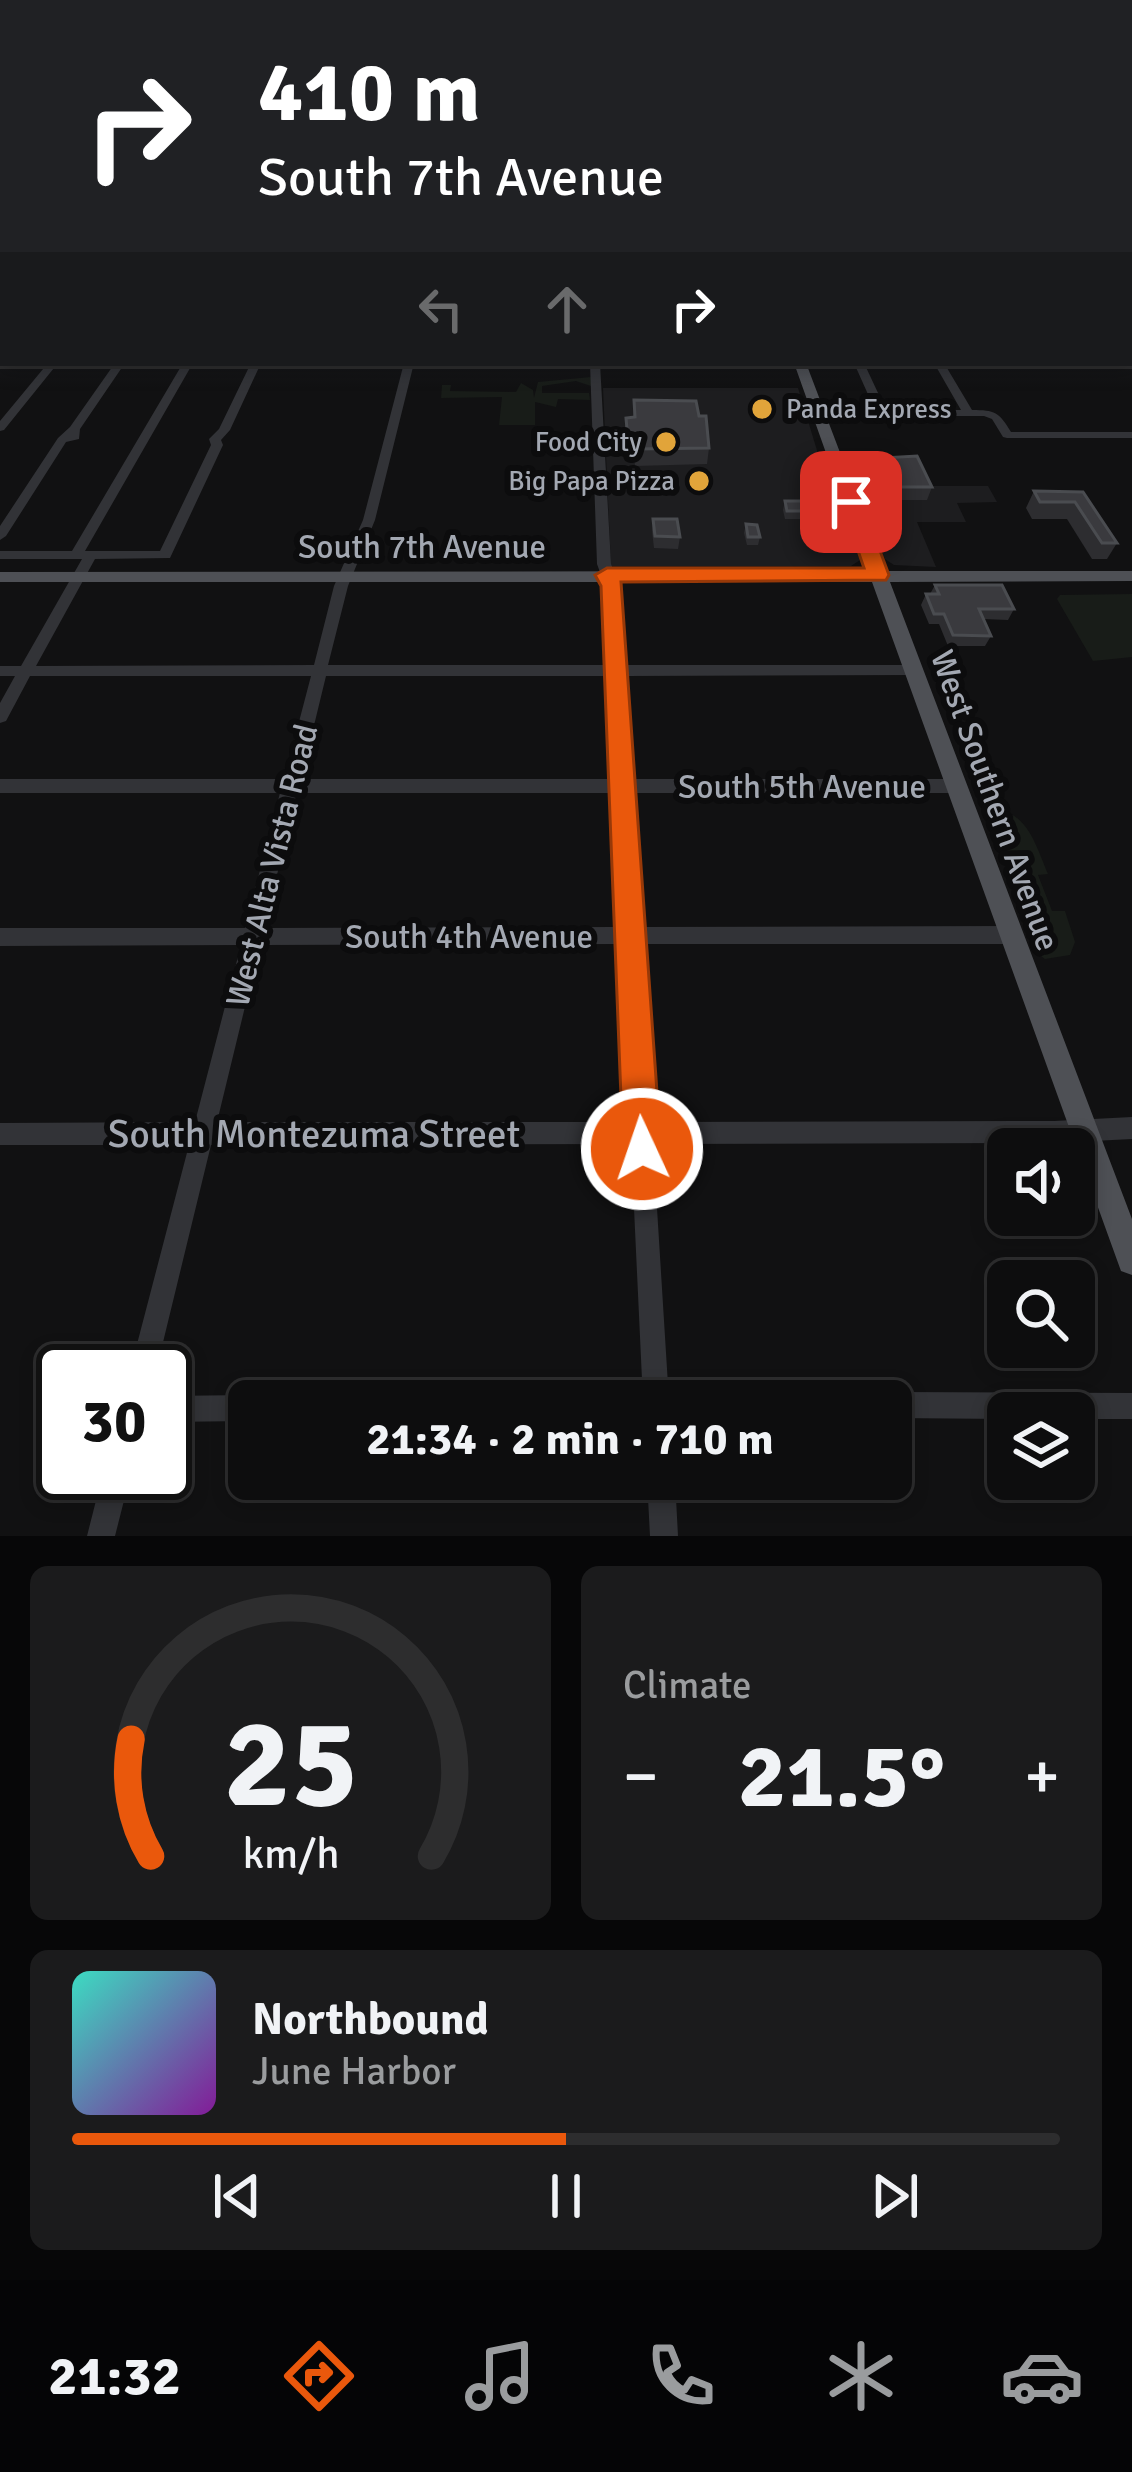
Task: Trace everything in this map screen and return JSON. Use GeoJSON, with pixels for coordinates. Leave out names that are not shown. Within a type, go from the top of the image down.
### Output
{"type":"FeatureCollection","features":[{"type":"Feature","properties":{"kind":"main road","name":"West Southern Avenue"},"geometry":{"type":"LineString","coordinates":[[801,366],[1082,1128]]}},
{"type":"Feature","properties":{"kind":"main road","name":"South 7th Avenue"},"geometry":{"type":"LineString","coordinates":[[0,577],[1132,576]]}},
{"type":"Feature","properties":{"kind":"main road","name":"West Southern Avenue"},"geometry":{"type":"LineString","coordinates":[[1095,1162],[1132,1260]]}},
{"type":"Feature","properties":{"kind":"street"},"geometry":{"type":"LineString","coordinates":[[0,428],[51,366]]}},
{"type":"Feature","properties":{"kind":"street"},"geometry":{"type":"LineString","coordinates":[[0,536],[62,446],[75,436],[74,429],[118,366]]}},
{"type":"Feature","properties":{"kind":"street"},"geometry":{"type":"LineString","coordinates":[[0,717],[78,578],[84,555],[186,366]]}},
{"type":"Feature","properties":{"kind":"street"},"geometry":{"type":"LineString","coordinates":[[0,555],[164,555],[217,445],[226,439],[224,430],[255,366]]}},
{"type":"Feature","properties":{"kind":"street","name":"West Alta Vista Road"},"geometry":{"type":"LineString","coordinates":[[150,1344],[344,576],[369,520],[408,366]]}},
{"type":"Feature","properties":{"kind":"street"},"geometry":{"type":"LineString","coordinates":[[596,366],[655,1380]]}},
{"type":"Feature","properties":{"kind":"street"},"geometry":{"type":"LineString","coordinates":[[860,366],[882,413]]}},
{"type":"Feature","properties":{"kind":"street"},"geometry":{"type":"LineString","coordinates":[[941,366],[968,413]]}},
{"type":"Feature","properties":{"kind":"street"},"geometry":{"type":"LineString","coordinates":[[819,414],[968,413],[993,415],[1007,435],[1132,436]]}},
{"type":"Feature","properties":{"kind":"street"},"geometry":{"type":"LineString","coordinates":[[0,671],[913,670]]}},
{"type":"Feature","properties":{"kind":"street","name":"South 5th Avenue"},"geometry":{"type":"LineString","coordinates":[[0,787],[956,786]]}},
{"type":"Feature","properties":{"kind":"street","name":"South 4th Avenue"},"geometry":{"type":"LineString","coordinates":[[0,938],[1011,935]]}},
{"type":"Feature","properties":{"kind":"street","name":"South Montezuma Street"},"geometry":{"type":"LineString","coordinates":[[1095,1130],[1132,1128]]}},
{"type":"Feature","properties":{"kind":"street","name":"South Montezuma Street"},"geometry":{"type":"LineString","coordinates":[[0,1134],[987,1131]]}},
{"type":"Feature","properties":{"kind":"street"},"geometry":{"type":"LineString","coordinates":[[912,1405],[1132,1406]]}},
{"type":"Feature","properties":{"kind":"street"},"geometry":{"type":"LineString","coordinates":[[192,1409],[228,1408]]}},
{"type":"Feature","properties":{"kind":"street"},"geometry":{"type":"LineString","coordinates":[[101,1536],[110,1500]]}},
{"type":"Feature","properties":{"kind":"street"},"geometry":{"type":"LineString","coordinates":[[662,1500],[664,1536]]}},
{"type":"Feature","properties":{"kind":"shaded area"},"geometry":{"type":"Polygon","coordinates":[[[591,377],[591,386],[576,381],[542,386],[542,393],[589,393],[590,400],[558,399],[556,407],[535,402],[535,425],[499,425],[502,397],[441,398],[442,385],[451,385],[450,391],[516,392],[521,383],[533,390],[534,398],[538,382],[591,377]]]}},
{"type":"Feature","properties":{"kind":"shaded area"},"geometry":{"type":"Polygon","coordinates":[[[603,388],[798,388],[826,480],[860,560],[851,566],[611,566],[603,388]]]}},
{"type":"Feature","properties":{"kind":"shaded area"},"geometry":{"type":"Polygon","coordinates":[[[848,466],[916,466],[926,486],[988,486],[997,502],[957,503],[966,522],[917,522],[936,567],[894,565],[885,559],[848,466]]]}},
{"type":"Feature","properties":{"kind":"shaded area"},"geometry":{"type":"Polygon","coordinates":[[[1132,594],[1132,657],[1093,661],[1057,599],[1060,595],[1132,594]]]}},
{"type":"Feature","properties":{"kind":"shaded area"},"geometry":{"type":"Polygon","coordinates":[[[986,808],[1011,814],[1033,839],[1048,874],[1038,875],[1052,911],[1065,911],[1075,942],[1070,955],[1041,956],[986,808]]]}},
{"type":"Feature","properties":{"kind":"building","name":"Food City"},"geometry":{"type":"Polygon","coordinates":[[[634,400],[696,401],[699,416],[706,416],[709,448],[636,449],[635,440],[628,440],[626,418],[635,417],[634,400]]]}},
{"type":"Feature","properties":{"kind":"building"},"geometry":{"type":"Polygon","coordinates":[[[917,456],[932,487],[899,487],[881,458],[917,456]]]}},
{"type":"Feature","properties":{"kind":"building"},"geometry":{"type":"Polygon","coordinates":[[[1034,491],[1083,492],[1117,543],[1102,543],[1075,502],[1040,502],[1034,491]]]}},
{"type":"Feature","properties":{"kind":"building"},"geometry":{"type":"Polygon","coordinates":[[[785,501],[808,501],[811,511],[787,511],[785,501]]]}},
{"type":"Feature","properties":{"kind":"building"},"geometry":{"type":"Polygon","coordinates":[[[653,519],[677,519],[680,537],[655,536],[653,519]]]}},
{"type":"Feature","properties":{"kind":"building"},"geometry":{"type":"Polygon","coordinates":[[[746,524],[757,525],[760,537],[748,537],[746,524]]]}},
{"type":"Feature","properties":{"kind":"building"},"geometry":{"type":"Polygon","coordinates":[[[935,585],[1002,585],[1014,609],[979,609],[991,636],[953,635],[944,614],[934,614],[926,594],[939,594],[935,585]]]}},
{"type":"Feature","properties":{"kind":"place","name":"Panda Express"},"geometry":{"type":"Point","coordinates":[762,409]}},
{"type":"Feature","properties":{"kind":"place","name":"Food City"},"geometry":{"type":"Point","coordinates":[666,442]}},
{"type":"Feature","properties":{"kind":"place","name":"Big Papa Pizza"},"geometry":{"type":"Point","coordinates":[699,481]}},
{"type":"Feature","properties":{"kind":"route"},"geometry":{"type":"LineString","coordinates":[[642,1149],[612,586],[607,575],[878,575],[851,502]]}}]}
